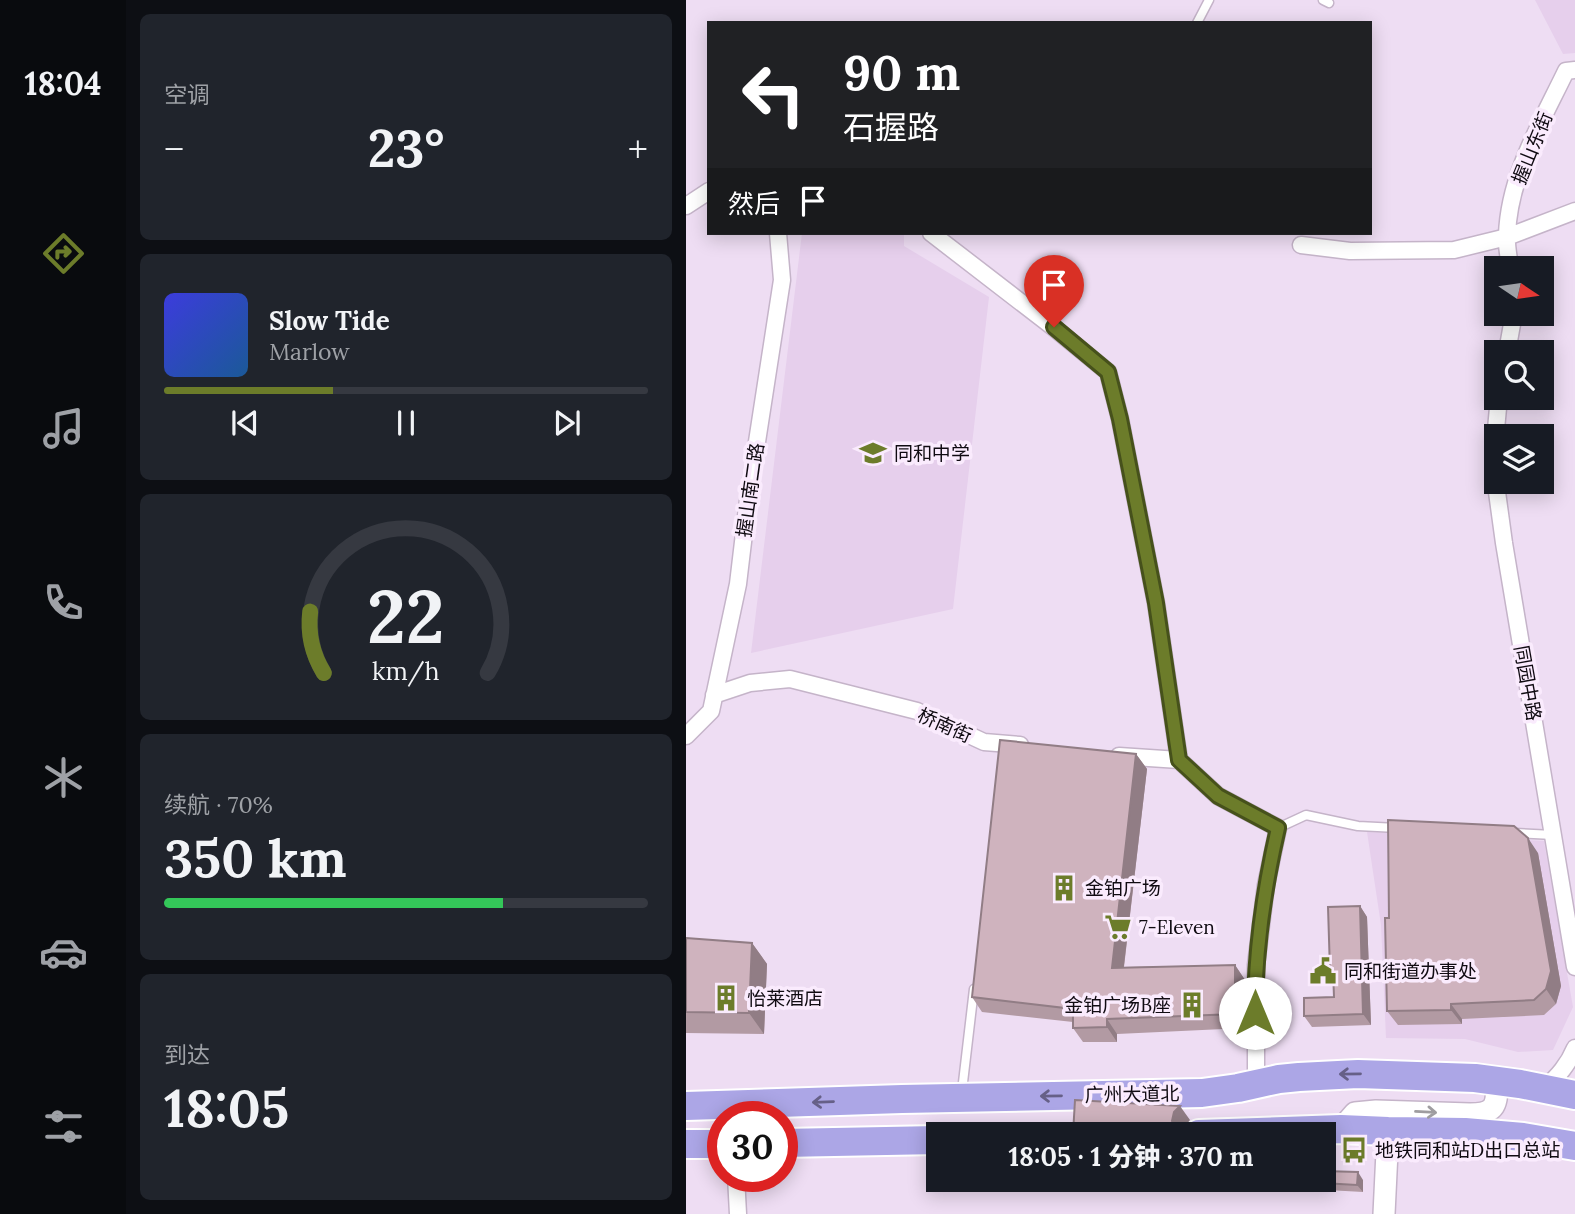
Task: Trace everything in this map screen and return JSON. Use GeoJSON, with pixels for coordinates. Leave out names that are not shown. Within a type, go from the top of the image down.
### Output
{"type":"FeatureCollection","features":[{"type":"Feature","properties":{"kind":"highway","name":"广州大道北"},"geometry":{"type":"LineString","coordinates":[[798,1107],[961,1098],[1202,1093],[1279,1079],[1335,1074],[1497,1080],[1575,1095]]}},
{"type":"Feature","properties":{"kind":"highway","name":"广州大道北"},"geometry":{"type":"LineString","coordinates":[[686,1106],[707,1108]]}},
{"type":"Feature","properties":{"kind":"highway"},"geometry":{"type":"LineString","coordinates":[[1336,1129],[1491,1133],[1575,1146]]}},
{"type":"Feature","properties":{"kind":"highway"},"geometry":{"type":"LineString","coordinates":[[798,1143],[926,1140]]}},
{"type":"Feature","properties":{"kind":"highway"},"geometry":{"type":"LineString","coordinates":[[686,1144],[707,1144]]}},
{"type":"Feature","properties":{"kind":"street","name":"握山东街"},"geometry":{"type":"LineString","coordinates":[[1507,237],[1510,208],[1524,156],[1566,71],[1575,70]]}},
{"type":"Feature","properties":{"kind":"street"},"geometry":{"type":"LineString","coordinates":[[686,206],[707,192]]}},
{"type":"Feature","properties":{"kind":"street"},"geometry":{"type":"LineString","coordinates":[[1301,245],[1350,251],[1454,250],[1507,237],[1575,211]]}},
{"type":"Feature","properties":{"kind":"street","name":"握山南二路"},"geometry":{"type":"LineString","coordinates":[[686,736],[711,711],[738,584],[782,279],[778,235]]}},
{"type":"Feature","properties":{"kind":"street"},"geometry":{"type":"LineString","coordinates":[[934,235],[1108,372],[1120,419],[1156,603],[1179,760],[1218,796],[1278,828],[1266,884],[1256,965],[1256,1084]]}},
{"type":"Feature","properties":{"kind":"street"},"geometry":{"type":"LineString","coordinates":[[1507,237],[1509,256]]}},
{"type":"Feature","properties":{"kind":"street","name":"同园中路"},"geometry":{"type":"LineString","coordinates":[[1498,410],[1494,451],[1504,543],[1575,967]]}},
{"type":"Feature","properties":{"kind":"street","name":"桥南街"},"geometry":{"type":"LineString","coordinates":[[714,695],[750,683],[790,680],[917,711],[1001,751],[1030,746]]}},
{"type":"Feature","properties":{"kind":"street"},"geometry":{"type":"LineString","coordinates":[[1099,753],[1179,760]]}},
{"type":"Feature","properties":{"kind":"street"},"geometry":{"type":"LineString","coordinates":[[1545,1088],[1567,1064],[1575,1048]]}},
{"type":"Feature","properties":{"kind":"street"},"geometry":{"type":"LineString","coordinates":[[1341,1129],[1355,1113],[1485,1113],[1494,1107],[1497,1080]]}},
{"type":"Feature","properties":{"kind":"street"},"geometry":{"type":"LineString","coordinates":[[1384,1214],[1388,1131]]}},
{"type":"Feature","properties":{"kind":"street"},"geometry":{"type":"LineString","coordinates":[[737,1192],[738,1214]]}},
{"type":"Feature","properties":{"kind":"lane"},"geometry":{"type":"LineString","coordinates":[[1198,21],[1209,0]]}},
{"type":"Feature","properties":{"kind":"lane"},"geometry":{"type":"LineString","coordinates":[[1278,828],[1306,815],[1358,826],[1404,829]]}},
{"type":"Feature","properties":{"kind":"lane"},"geometry":{"type":"LineString","coordinates":[[1513,833],[1553,835]]}},
{"type":"Feature","properties":{"kind":"lane"},"geometry":{"type":"LineString","coordinates":[[961,1098],[975,975]]}},
{"type":"Feature","properties":{"kind":"shaded area"},"geometry":{"type":"Polygon","coordinates":[[[1535,0],[1575,0],[1575,53],[1563,54],[1535,0]]]}},
{"type":"Feature","properties":{"kind":"shaded area","name":"同和中学"},"geometry":{"type":"Polygon","coordinates":[[[802,235],[904,235],[904,246],[989,297],[953,609],[751,653],[802,235]]]}},
{"type":"Feature","properties":{"kind":"shaded area"},"geometry":{"type":"Polygon","coordinates":[[[1367,832],[1544,841],[1573,1007],[1553,1050],[1518,1052],[1465,1039],[1386,1038],[1381,925],[1367,832]]]}},
{"type":"Feature","properties":{"kind":"building","name":"金铂广场"},"geometry":{"type":"Polygon","coordinates":[[[1000,740],[1136,754],[1112,968],[1235,965],[1235,1014],[1107,1019],[1107,1027],[1073,1028],[1073,1009],[972,997],[1000,740]]]}},
{"type":"Feature","properties":{"kind":"building"},"geometry":{"type":"Polygon","coordinates":[[[1388,820],[1514,826],[1528,838],[1551,971],[1546,989],[1534,1000],[1451,1004],[1451,1010],[1387,1011],[1385,918],[1389,918],[1388,820]]]}},
{"type":"Feature","properties":{"kind":"building"},"geometry":{"type":"Polygon","coordinates":[[[1360,906],[1363,1014],[1304,1016],[1304,998],[1334,997],[1333,970],[1330,971],[1328,907],[1360,906]]]}},
{"type":"Feature","properties":{"kind":"building"},"geometry":{"type":"Polygon","coordinates":[[[686,938],[752,943],[749,1013],[686,1012],[686,938]]]}},
{"type":"Feature","properties":{"kind":"building"},"geometry":{"type":"Polygon","coordinates":[[[1075,1100],[1180,1106],[1174,1112],[1172,1122],[1074,1122],[1075,1100]]]}},
{"type":"Feature","properties":{"kind":"building"},"geometry":{"type":"Polygon","coordinates":[[[1336,1171],[1358,1172],[1357,1185],[1336,1184],[1336,1171]]]}},
{"type":"Feature","properties":{"kind":"place","name":"同和中学"},"geometry":{"type":"Point","coordinates":[873,453]}},
{"type":"Feature","properties":{"kind":"place","name":"金铂广场"},"geometry":{"type":"Point","coordinates":[1064,888]}},
{"type":"Feature","properties":{"kind":"place","name":"7-Eleven"},"geometry":{"type":"Point","coordinates":[1118,927]}},
{"type":"Feature","properties":{"kind":"place","name":"同和街道办事处"},"geometry":{"type":"Point","coordinates":[1323,971]}},
{"type":"Feature","properties":{"kind":"place","name":"怡莱酒店"},"geometry":{"type":"Point","coordinates":[726,998]}},
{"type":"Feature","properties":{"kind":"place","name":"金铂广场B座"},"geometry":{"type":"Point","coordinates":[1192,1005]}},
{"type":"Feature","properties":{"kind":"place","name":"地铁同和站D出口总站"},"geometry":{"type":"Point","coordinates":[1354,1150]}},
{"type":"Feature","properties":{"kind":"route"},"geometry":{"type":"LineString","coordinates":[[1054,327],[1108,372],[1120,419],[1156,603],[1179,760],[1218,796],[1278,828],[1261,914],[1255,1013]]}}]}
